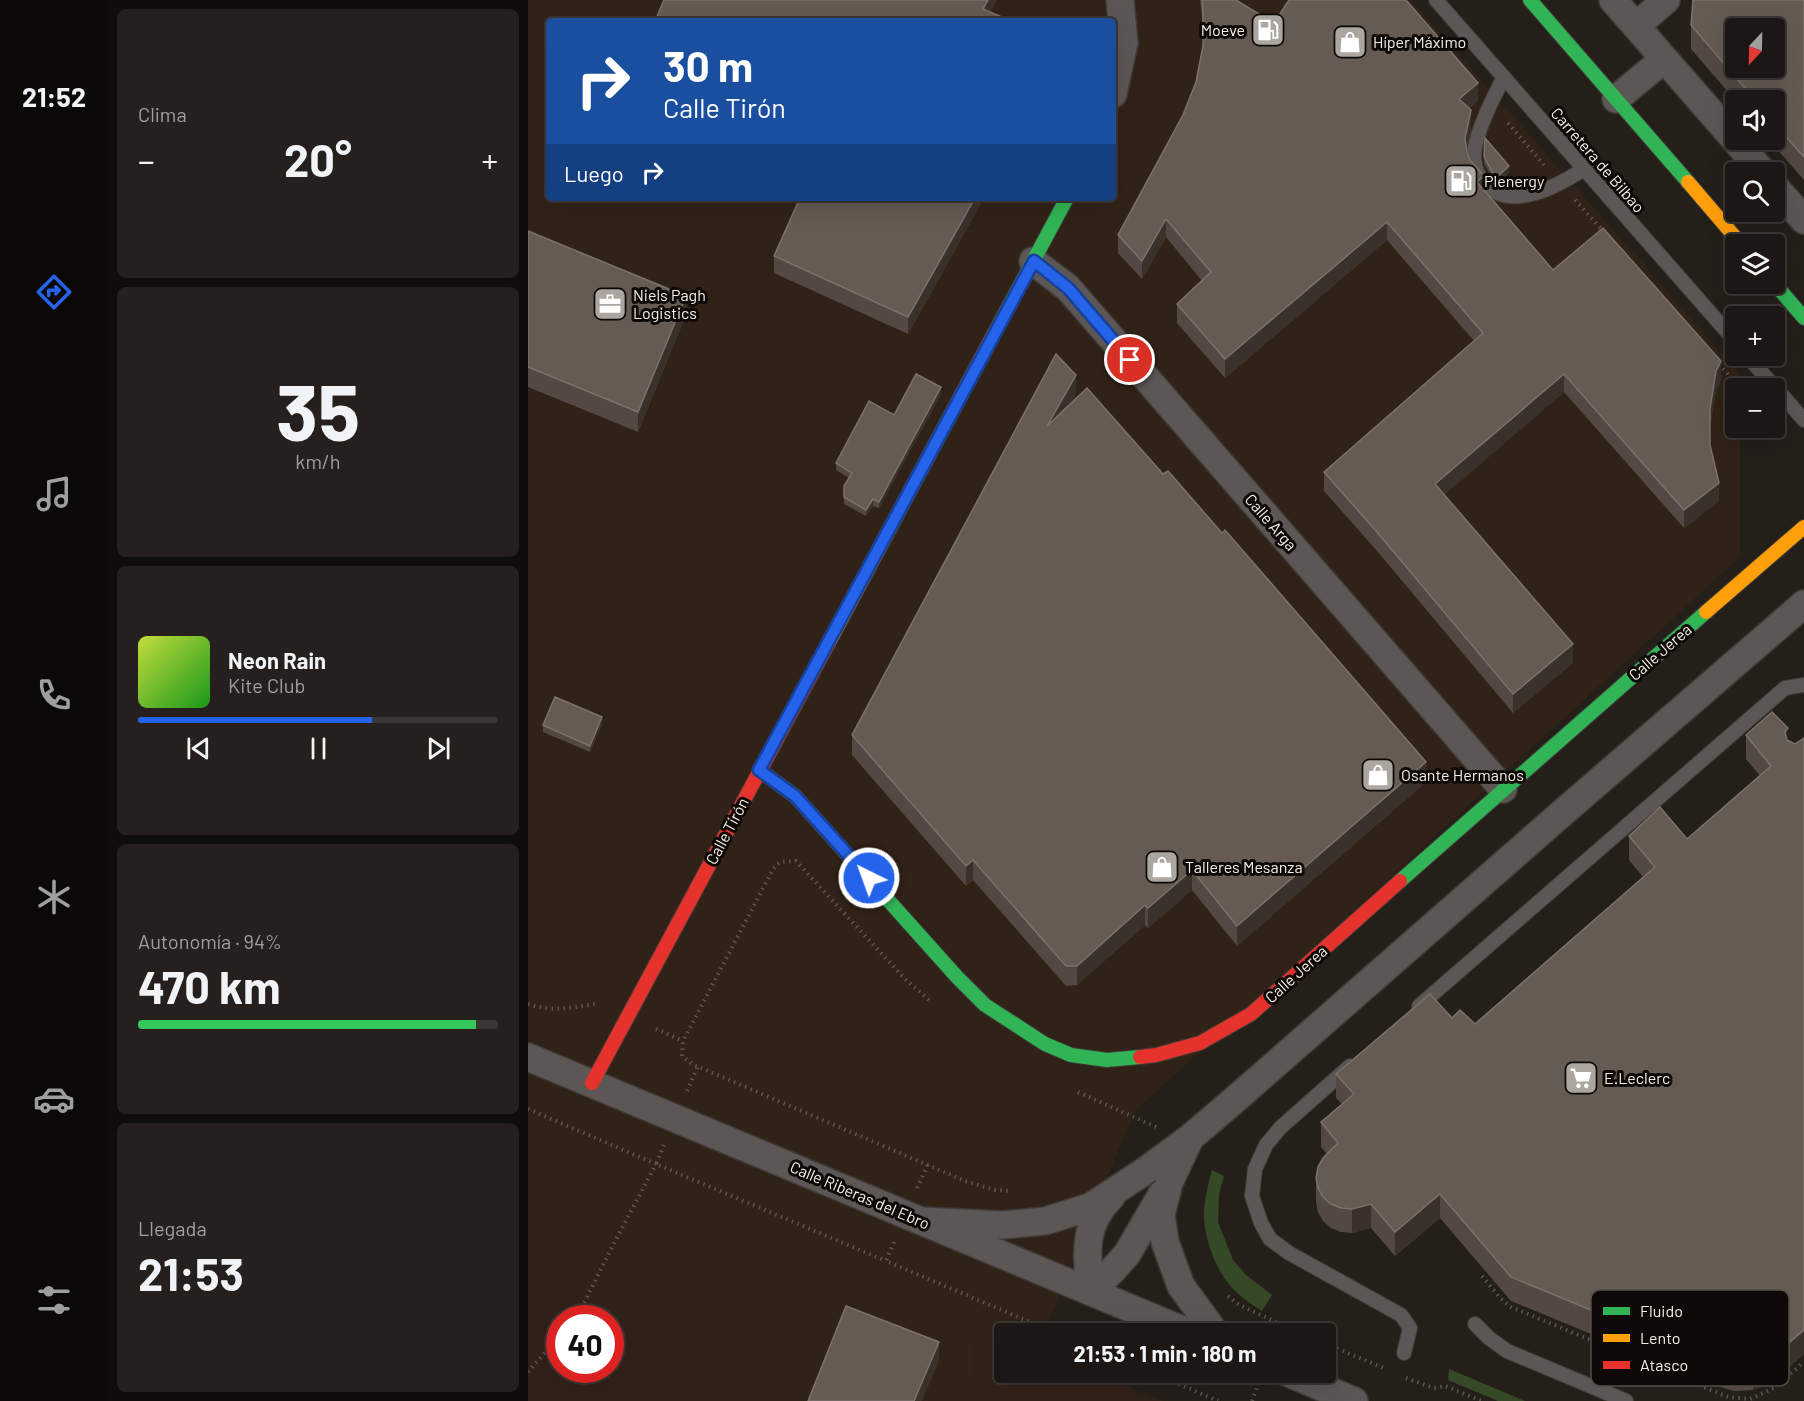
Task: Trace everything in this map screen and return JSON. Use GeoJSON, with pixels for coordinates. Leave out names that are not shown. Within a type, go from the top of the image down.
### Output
{"type":"FeatureCollection","features":[{"type":"Feature","properties":{"kind":"street"},"geometry":{"type":"LineString","coordinates":[[1116,80],[1124,43],[1120,0]]}},
{"type":"Feature","properties":{"kind":"street"},"geometry":{"type":"LineString","coordinates":[[1530,0],[1732,234]]}},
{"type":"Feature","properties":{"kind":"street"},"geometry":{"type":"LineString","coordinates":[[1613,0],[1754,162]]}},
{"type":"Feature","properties":{"kind":"street"},"geometry":{"type":"LineString","coordinates":[[1636,26],[1666,0]]}},
{"type":"Feature","properties":{"kind":"street"},"geometry":{"type":"LineString","coordinates":[[1616,99],[1664,59]]}},
{"type":"Feature","properties":{"kind":"street"},"geometry":{"type":"LineString","coordinates":[[1785,198],[1804,220]]}},
{"type":"Feature","properties":{"kind":"street","name":"Calle Tirón"},"geometry":{"type":"LineString","coordinates":[[592,1083],[1065,201]]}},
{"type":"Feature","properties":{"kind":"street","name":"Calle Arga"},"geometry":{"type":"LineString","coordinates":[[1034,261],[1068,288],[1503,789]]}},
{"type":"Feature","properties":{"kind":"street"},"geometry":{"type":"LineString","coordinates":[[1783,294],[1804,318]]}},
{"type":"Feature","properties":{"kind":"street","name":"Calle Jerea"},"geometry":{"type":"LineString","coordinates":[[759,770],[795,796],[957,977],[985,1005],[1045,1044],[1071,1055],[1107,1060],[1156,1055],[1200,1043],[1251,1014],[1503,789],[1804,527]]}},
{"type":"Feature","properties":{"kind":"street"},"geometry":{"type":"LineString","coordinates":[[914,1218],[1003,1225],[1045,1221],[1090,1207],[1145,1171],[1191,1137],[1804,604]]}},
{"type":"Feature","properties":{"kind":"street","name":"Calle Riberas del Ebro"},"geometry":{"type":"LineString","coordinates":[[528,1057],[1166,1323]]}},
{"type":"Feature","properties":{"kind":"street"},"geometry":{"type":"LineString","coordinates":[[1090,1291],[1127,1254],[1169,1183],[1191,1137]]}},
{"type":"Feature","properties":{"kind":"street"},"geometry":{"type":"LineString","coordinates":[[1169,1183],[1161,1215],[1165,1242],[1182,1286],[1208,1323]]}},
{"type":"Feature","properties":{"kind":"street"},"geometry":{"type":"LineString","coordinates":[[1090,1291],[1087,1247],[1090,1227],[1099,1209],[1125,1184]]}},
{"type":"Feature","properties":{"kind":"street"},"geometry":{"type":"LineString","coordinates":[[1312,1383],[1354,1401]]}},
{"type":"Feature","properties":{"kind":"lane","name":"Carretera de Bilbao"},"geometry":{"type":"LineString","coordinates":[[1436,0],[1725,329]]}},
{"type":"Feature","properties":{"kind":"lane"},"geometry":{"type":"LineString","coordinates":[[1504,77],[1490,103],[1474,154],[1477,175],[1490,189],[1511,197],[1532,194],[1561,184],[1584,169]]}},
{"type":"Feature","properties":{"kind":"lane"},"geometry":{"type":"LineString","coordinates":[[1757,366],[1804,420]]}},
{"type":"Feature","properties":{"kind":"lane"},"geometry":{"type":"LineString","coordinates":[[1412,1013],[1785,688],[1804,685]]}},
{"type":"Feature","properties":{"kind":"lane"},"geometry":{"type":"LineString","coordinates":[[1358,1059],[1280,1128],[1266,1145],[1255,1169],[1252,1196],[1261,1223],[1270,1239],[1289,1253],[1401,1315],[1410,1328],[1404,1353]]}},
{"type":"Feature","properties":{"kind":"lane"},"geometry":{"type":"LineString","coordinates":[[1475,1324],[1507,1351],[1626,1401]]}},
{"type":"Feature","properties":{"kind":"path"},"geometry":{"type":"LineString","coordinates":[[1717,362],[1731,378]]}},
{"type":"Feature","properties":{"kind":"path"},"geometry":{"type":"LineString","coordinates":[[936,1006],[904,978],[796,861],[780,862],[773,869],[683,1041],[682,1056],[698,1066],[965,1181],[995,1190],[1018,1192]]}},
{"type":"Feature","properties":{"kind":"path"},"geometry":{"type":"LineString","coordinates":[[583,1305],[656,1164],[698,1066]]}},
{"type":"Feature","properties":{"kind":"path"},"geometry":{"type":"LineString","coordinates":[[1072,1089],[1142,1119],[1159,1129]]}},
{"type":"Feature","properties":{"kind":"path"},"geometry":{"type":"LineString","coordinates":[[528,1109],[1032,1323]]}},
{"type":"Feature","properties":{"kind":"path"},"geometry":{"type":"LineString","coordinates":[[886,1261],[914,1218]]}},
{"type":"Feature","properties":{"kind":"path"},"geometry":{"type":"LineString","coordinates":[[1482,1276],[1501,1299],[1511,1307],[1591,1341]]}},
{"type":"Feature","properties":{"kind":"path"},"geometry":{"type":"LineString","coordinates":[[1227,1294],[1239,1305],[1279,1323]]}},
{"type":"Feature","properties":{"kind":"path"},"geometry":{"type":"LineString","coordinates":[[1336,1348],[1389,1370]]}},
{"type":"Feature","properties":{"kind":"path"},"geometry":{"type":"LineString","coordinates":[[528,1372],[546,1351]]}},
{"type":"Feature","properties":{"kind":"path"},"geometry":{"type":"LineString","coordinates":[[1789,1376],[1804,1364]]}},
{"type":"Feature","properties":{"kind":"path"},"geometry":{"type":"LineString","coordinates":[[1399,1375],[1434,1388],[1445,1386],[1482,1401]]}},
{"type":"Feature","properties":{"kind":"path"},"geometry":{"type":"LineString","coordinates":[[1176,1383],[1218,1401]]}},
{"type":"Feature","properties":{"kind":"path"},"geometry":{"type":"LineString","coordinates":[[1698,1386],[1728,1397],[1750,1399],[1776,1386]]}},
{"type":"Feature","properties":{"kind":"shaded area"},"geometry":{"type":"Polygon","coordinates":[[[528,0],[1411,0],[1725,357],[1725,366],[1733,366],[1740,374],[1740,378],[1725,378],[1725,438],[1740,438],[1740,557],[1134,1112],[1048,1323],[994,1323],[994,1383],[1118,1383],[1164,1401],[528,1401],[528,0]]]}},
{"type":"Feature","properties":{"kind":"green space"},"geometry":{"type":"Polygon","coordinates":[[[1212,1170],[1224,1176],[1219,1194],[1218,1222],[1233,1260],[1246,1275],[1272,1295],[1262,1311],[1235,1291],[1221,1273],[1208,1242],[1204,1214],[1212,1170]]]}},
{"type":"Feature","properties":{"kind":"green space"},"geometry":{"type":"Polygon","coordinates":[[[1449,1369],[1525,1401],[1498,1401],[1448,1380],[1449,1369]]]}},
{"type":"Feature","properties":{"kind":"building"},"geometry":{"type":"Polygon","coordinates":[[[664,0],[988,0],[983,9],[1004,18],[656,18],[664,0]]]}},
{"type":"Feature","properties":{"kind":"building"},"geometry":{"type":"Polygon","coordinates":[[[1202,0],[1236,0],[1274,23],[1289,0],[1406,0],[1478,83],[1459,99],[1471,110],[1465,138],[1470,160],[1484,176],[1477,182],[1553,270],[1603,228],[1721,361],[1716,371],[1710,409],[1710,445],[1719,483],[1684,510],[1564,374],[1435,484],[1573,644],[1513,694],[1324,472],[1483,333],[1387,222],[1225,359],[1177,304],[1211,272],[1166,219],[1142,261],[1118,235],[1183,115],[1196,82],[1203,46],[1202,0]]]}},
{"type":"Feature","properties":{"kind":"building"},"geometry":{"type":"Polygon","coordinates":[[[1693,0],[1804,0],[1804,157],[1785,135],[1785,90],[1746,90],[1736,78],[1785,78],[1785,18],[1725,18],[1725,65],[1691,25],[1693,0]]]}},
{"type":"Feature","properties":{"kind":"building"},"geometry":{"type":"Polygon","coordinates":[[[1485,138],[1509,166],[1498,176],[1492,172],[1484,156],[1485,138]]]}},
{"type":"Feature","properties":{"kind":"building"},"geometry":{"type":"Polygon","coordinates":[[[799,201],[973,201],[908,317],[774,256],[799,201]]]}},
{"type":"Feature","properties":{"kind":"building"},"geometry":{"type":"Polygon","coordinates":[[[528,231],[686,296],[638,412],[528,367],[528,231]]]}},
{"type":"Feature","properties":{"kind":"building"},"geometry":{"type":"Polygon","coordinates":[[[1056,354],[1076,375],[1047,426],[1087,388],[1163,474],[1168,471],[1222,533],[1225,530],[1426,762],[1237,926],[1192,870],[1148,908],[1145,905],[1077,966],[1066,966],[973,860],[966,866],[852,735],[1056,354]]]}},
{"type":"Feature","properties":{"kind":"building"},"geometry":{"type":"Polygon","coordinates":[[[916,374],[941,387],[879,502],[873,499],[866,510],[844,497],[844,486],[852,473],[836,463],[869,401],[894,415],[916,374]]]}},
{"type":"Feature","properties":{"kind":"building"},"geometry":{"type":"Polygon","coordinates":[[[555,697],[602,717],[590,746],[543,725],[555,697]]]}},
{"type":"Feature","properties":{"kind":"building","name":"E.Leclerc"},"geometry":{"type":"Polygon","coordinates":[[[1772,712],[1788,728],[1785,732],[1787,740],[1795,744],[1804,738],[1804,1330],[1789,1343],[1789,1290],[1591,1290],[1591,1310],[1511,1277],[1440,1194],[1395,1232],[1371,1204],[1352,1209],[1341,1208],[1331,1204],[1323,1197],[1316,1178],[1318,1167],[1323,1158],[1338,1143],[1321,1122],[1354,1094],[1336,1074],[1430,994],[1452,1018],[1460,1010],[1475,1024],[1655,867],[1629,836],[1660,807],[1687,839],[1771,766],[1746,735],[1772,712]]]}},
{"type":"Feature","properties":{"kind":"building"},"geometry":{"type":"Polygon","coordinates":[[[846,1306],[939,1342],[914,1401],[808,1401],[846,1306]]]}},
{"type":"Feature","properties":{"kind":"traffic: fast"},"geometry":{"type":"LineString","coordinates":[[1530,0],[1688,182]]}},
{"type":"Feature","properties":{"kind":"traffic: fast"},"geometry":{"type":"LineString","coordinates":[[995,332],[1065,201]]}},
{"type":"Feature","properties":{"kind":"traffic: fast"},"geometry":{"type":"LineString","coordinates":[[1783,294],[1804,318]]}},
{"type":"Feature","properties":{"kind":"traffic: fast"},"geometry":{"type":"LineString","coordinates":[[1400,881],[1706,612]]}},
{"type":"Feature","properties":{"kind":"traffic: fast"},"geometry":{"type":"LineString","coordinates":[[759,770],[795,796],[957,977],[985,1005],[1045,1044],[1071,1055],[1107,1060],[1140,1057]]}},
{"type":"Feature","properties":{"kind":"traffic: slow"},"geometry":{"type":"LineString","coordinates":[[1688,182],[1732,234]]}},
{"type":"Feature","properties":{"kind":"traffic: slow"},"geometry":{"type":"LineString","coordinates":[[828,644],[995,332]]}},
{"type":"Feature","properties":{"kind":"traffic: slow"},"geometry":{"type":"LineString","coordinates":[[1706,612],[1804,527]]}},
{"type":"Feature","properties":{"kind":"traffic: jam"},"geometry":{"type":"LineString","coordinates":[[592,1083],[828,644]]}},
{"type":"Feature","properties":{"kind":"traffic: jam"},"geometry":{"type":"LineString","coordinates":[[1140,1057],[1200,1043],[1251,1014],[1400,881]]}},
{"type":"Feature","properties":{"kind":"place","name":"Moeve"},"geometry":{"type":"Point","coordinates":[1268,30]}},
{"type":"Feature","properties":{"kind":"place","name":"Híper Máximo"},"geometry":{"type":"Point","coordinates":[1350,42]}},
{"type":"Feature","properties":{"kind":"place","name":"Plenergy"},"geometry":{"type":"Point","coordinates":[1461,181]}},
{"type":"Feature","properties":{"kind":"place","name":"Niels Pagh Logistics"},"geometry":{"type":"Point","coordinates":[610,304]}},
{"type":"Feature","properties":{"kind":"place","name":"Osante Hermanos"},"geometry":{"type":"Point","coordinates":[1378,775]}},
{"type":"Feature","properties":{"kind":"place","name":"Talleres Mesanza"},"geometry":{"type":"Point","coordinates":[1162,867]}},
{"type":"Feature","properties":{"kind":"place","name":"E.Leclerc"},"geometry":{"type":"Point","coordinates":[1581,1078]}},
{"type":"Feature","properties":{"kind":"route"},"geometry":{"type":"LineString","coordinates":[[869,878],[795,796],[759,770],[1034,261],[1068,288],[1130,360]]}}]}
